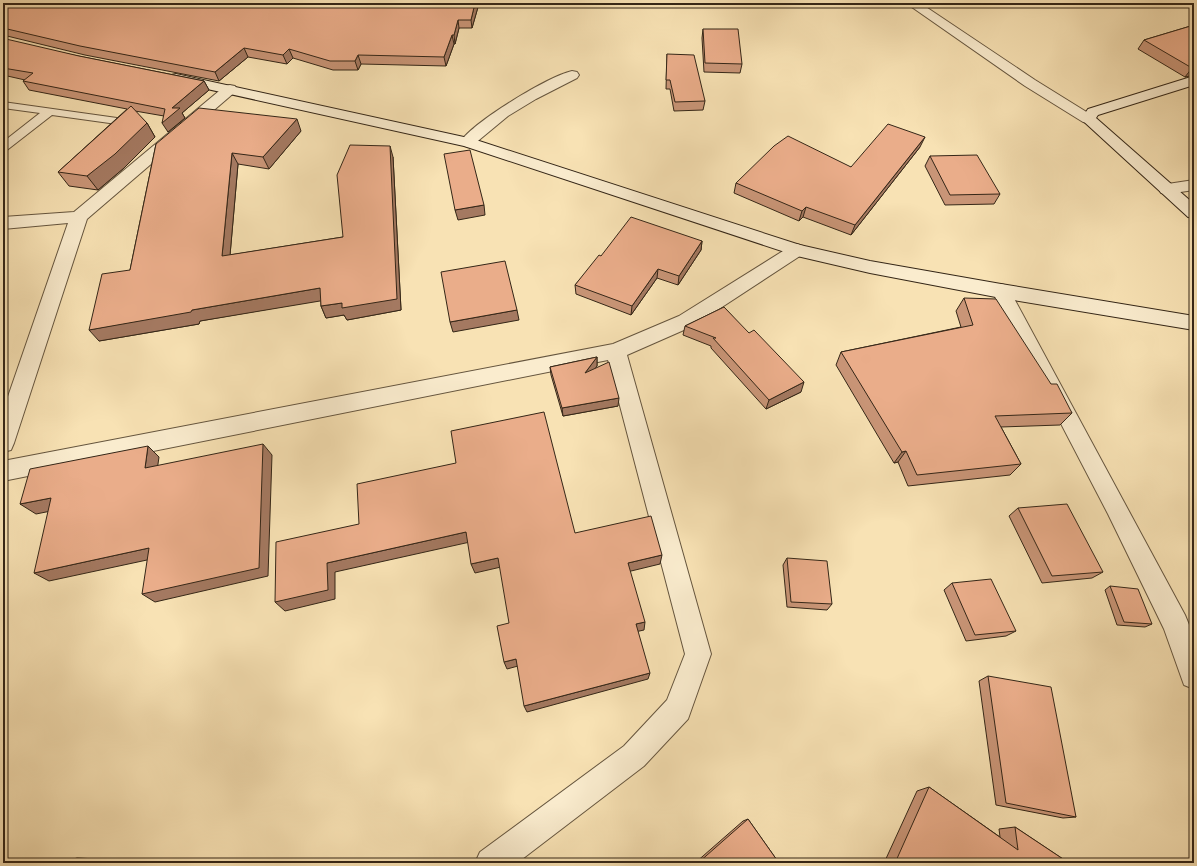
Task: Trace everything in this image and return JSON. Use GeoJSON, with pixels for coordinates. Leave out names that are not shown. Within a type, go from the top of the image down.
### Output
{"type":"FeatureCollection","features":[{"type":"Feature","properties":{"kind":"street"},"geometry":{"type":"LineString","coordinates":[[912,3],[1030,83],[1088,119],[1194,213]]}},
{"type":"Feature","properties":{"kind":"street"},"geometry":{"type":"LineString","coordinates":[[161,75],[468,142],[797,250],[870,267],[1001,291],[1194,323]]}},
{"type":"Feature","properties":{"kind":"street"},"geometry":{"type":"LineString","coordinates":[[468,142],[503,112],[572,75]]}},
{"type":"Feature","properties":{"kind":"street"},"geometry":{"type":"LineString","coordinates":[[1088,119],[1094,112],[1194,80]]}},
{"type":"Feature","properties":{"kind":"street"},"geometry":{"type":"LineString","coordinates":[[3,443],[78,217],[230,89]]}},
{"type":"Feature","properties":{"kind":"street"},"geometry":{"type":"LineString","coordinates":[[1167,189],[1194,185]]}},
{"type":"Feature","properties":{"kind":"street"},"geometry":{"type":"LineString","coordinates":[[3,223],[78,217]]}},
{"type":"Feature","properties":{"kind":"street"},"geometry":{"type":"LineString","coordinates":[[3,471],[616,351],[686,321],[797,250]]}},
{"type":"Feature","properties":{"kind":"street"},"geometry":{"type":"LineString","coordinates":[[1001,291],[1116,507],[1176,624],[1194,675]]}},
{"type":"Feature","properties":{"kind":"street"},"geometry":{"type":"LineString","coordinates":[[491,863],[634,756],[678,709],[698,654],[616,351]]}},
{"type":"Feature","properties":{"kind":"lane"},"geometry":{"type":"LineString","coordinates":[[3,105],[124,122]]}},
{"type":"Feature","properties":{"kind":"lane"},"geometry":{"type":"LineString","coordinates":[[3,148],[49,112]]}},
{"type":"Feature","properties":{"kind":"building"},"geometry":{"type":"Polygon","coordinates":[[[3,3],[475,3],[471,20],[458,20],[454,35],[452,35],[444,57],[358,55],[355,61],[330,61],[289,49],[283,55],[244,48],[215,72],[80,46],[3,28],[3,3]]]}},
{"type":"Feature","properties":{"kind":"building"},"geometry":{"type":"Polygon","coordinates":[[[1194,25],[1194,67],[1192,68],[1144,40],[1194,25]]]}},
{"type":"Feature","properties":{"kind":"building"},"geometry":{"type":"Polygon","coordinates":[[[703,29],[738,29],[742,64],[705,63],[703,29]]]}},
{"type":"Feature","properties":{"kind":"building"},"geometry":{"type":"Polygon","coordinates":[[[6,39],[79,56],[204,81],[172,108],[180,108],[162,123],[165,109],[23,81],[33,73],[3,68],[3,41],[6,39]]]}},
{"type":"Feature","properties":{"kind":"building"},"geometry":{"type":"Polygon","coordinates":[[[667,54],[694,55],[705,101],[675,102],[670,80],[666,80],[667,54]]]}},
{"type":"Feature","properties":{"kind":"building"},"geometry":{"type":"Polygon","coordinates":[[[131,106],[147,123],[115,154],[87,176],[58,172],[131,106]]]}},
{"type":"Feature","properties":{"kind":"building"},"geometry":{"type":"Polygon","coordinates":[[[199,108],[297,119],[263,157],[232,153],[222,256],[343,237],[337,175],[350,145],[390,146],[397,299],[342,308],[342,303],[321,306],[320,288],[192,310],[191,312],[89,330],[102,274],[130,270],[156,144],[199,108]]]}},
{"type":"Feature","properties":{"kind":"building"},"geometry":{"type":"Polygon","coordinates":[[[888,124],[925,137],[855,225],[806,207],[802,211],[736,183],[774,146],[788,136],[851,167],[888,124]]]}},
{"type":"Feature","properties":{"kind":"building"},"geometry":{"type":"Polygon","coordinates":[[[470,150],[484,205],[455,210],[444,154],[470,150]]]}},
{"type":"Feature","properties":{"kind":"building"},"geometry":{"type":"Polygon","coordinates":[[[977,155],[1000,194],[950,195],[930,156],[977,155]]]}},
{"type":"Feature","properties":{"kind":"building"},"geometry":{"type":"Polygon","coordinates":[[[631,217],[702,241],[679,276],[658,269],[632,306],[575,285],[599,255],[601,256],[631,217]]]}},
{"type":"Feature","properties":{"kind":"building"},"geometry":{"type":"Polygon","coordinates":[[[505,261],[517,310],[450,322],[441,272],[505,261]]]}},
{"type":"Feature","properties":{"kind":"building"},"geometry":{"type":"Polygon","coordinates":[[[964,298],[996,299],[1051,384],[1057,384],[1072,413],[995,416],[1021,464],[917,475],[906,451],[902,452],[841,352],[973,325],[964,298]]]}},
{"type":"Feature","properties":{"kind":"building"},"geometry":{"type":"Polygon","coordinates":[[[724,307],[749,333],[754,330],[804,382],[769,400],[713,338],[716,338],[685,326],[724,307]]]}},
{"type":"Feature","properties":{"kind":"building"},"geometry":{"type":"Polygon","coordinates":[[[597,357],[585,373],[609,362],[619,398],[562,408],[550,367],[597,357]]]}},
{"type":"Feature","properties":{"kind":"building"},"geometry":{"type":"Polygon","coordinates":[[[544,412],[575,533],[651,516],[662,555],[628,563],[645,622],[636,624],[650,673],[524,706],[516,659],[504,662],[497,626],[509,623],[498,558],[471,564],[466,532],[327,563],[328,590],[275,602],[276,542],[359,524],[357,484],[456,463],[451,431],[544,412]]]}},
{"type":"Feature","properties":{"kind":"building"},"geometry":{"type":"Polygon","coordinates":[[[263,444],[259,568],[142,594],[149,548],[34,573],[51,498],[20,504],[30,469],[148,446],[145,468],[263,444]]]}},
{"type":"Feature","properties":{"kind":"building"},"geometry":{"type":"Polygon","coordinates":[[[1067,504],[1103,572],[1052,576],[1018,508],[1067,504]]]}},
{"type":"Feature","properties":{"kind":"building"},"geometry":{"type":"Polygon","coordinates":[[[787,558],[827,561],[832,604],[791,602],[787,558]]]}},
{"type":"Feature","properties":{"kind":"building"},"geometry":{"type":"Polygon","coordinates":[[[991,579],[1016,631],[975,635],[952,583],[991,579]]]}},
{"type":"Feature","properties":{"kind":"building"},"geometry":{"type":"Polygon","coordinates":[[[1110,586],[1138,589],[1152,624],[1124,622],[1110,586]]]}},
{"type":"Feature","properties":{"kind":"building"},"geometry":{"type":"Polygon","coordinates":[[[988,676],[1051,687],[1076,817],[1006,803],[988,676]]]}},
{"type":"Feature","properties":{"kind":"building"},"geometry":{"type":"Polygon","coordinates":[[[929,787],[1018,850],[1015,827],[1069,863],[895,863],[929,787]]]}},
{"type":"Feature","properties":{"kind":"building"},"geometry":{"type":"Polygon","coordinates":[[[748,819],[779,863],[698,863],[748,819]]]}},
{"type":"Feature","properties":{"kind":"building"},"geometry":{"type":"Polygon","coordinates":[[[77,858],[76,863],[59,863],[77,858]]]}}]}
